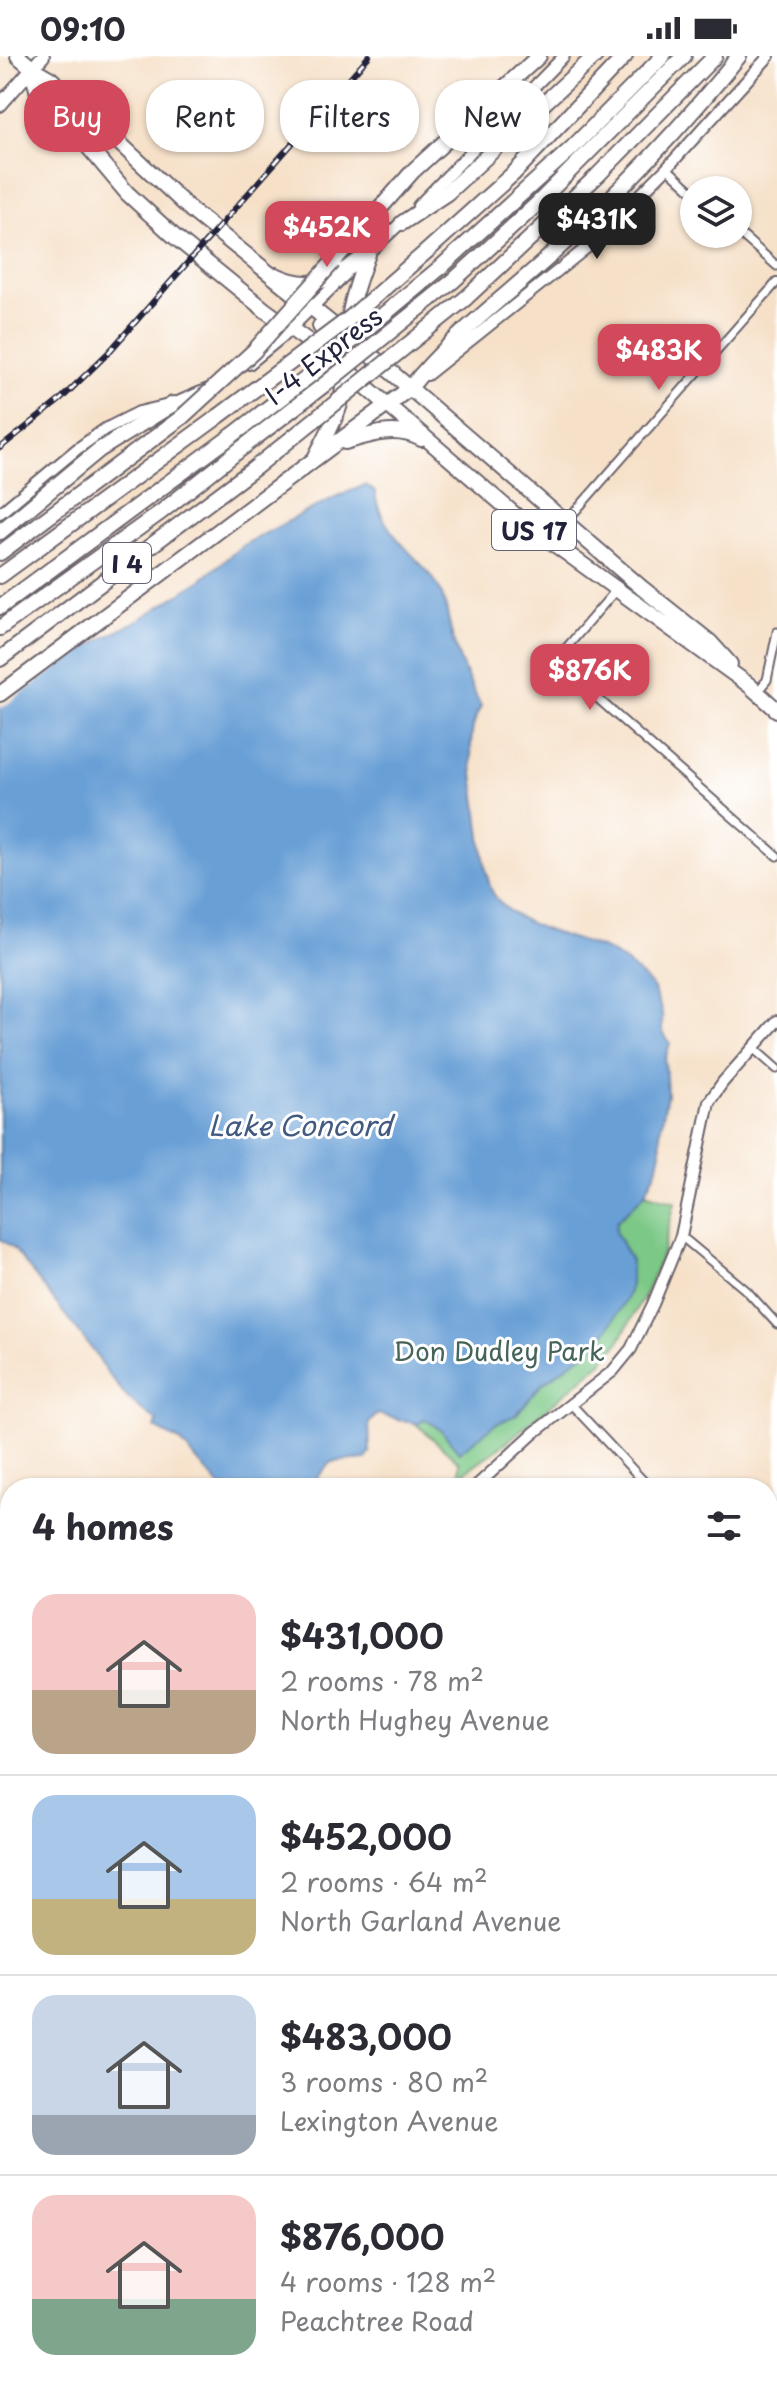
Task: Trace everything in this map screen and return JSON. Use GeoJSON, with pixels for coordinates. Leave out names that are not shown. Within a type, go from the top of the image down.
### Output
{"type":"FeatureCollection","features":[{"type":"Feature","properties":{"kind":"highway","name":"US 17"},"geometry":{"type":"LineString","coordinates":[[18,56],[51,79],[166,188],[410,388],[565,523],[710,642],[753,689]]}},
{"type":"Feature","properties":{"kind":"highway"},"geometry":{"type":"LineString","coordinates":[[0,553],[254,351],[413,171],[539,56]]}},
{"type":"Feature","properties":{"kind":"highway"},"geometry":{"type":"LineString","coordinates":[[402,223],[447,193],[595,56]]}},
{"type":"Feature","properties":{"kind":"highway","name":"I 4"},"geometry":{"type":"LineString","coordinates":[[0,576],[350,318],[514,173],[625,56]]}},
{"type":"Feature","properties":{"kind":"highway","name":"I-4 Express"},"geometry":{"type":"LineString","coordinates":[[0,607],[324,365],[441,267],[572,148],[663,56]]}},
{"type":"Feature","properties":{"kind":"highway","name":"I-4 Express"},"geometry":{"type":"LineString","coordinates":[[0,628],[161,512],[453,281],[537,204],[684,56]]}},
{"type":"Feature","properties":{"kind":"highway","name":"I 4"},"geometry":{"type":"LineString","coordinates":[[0,659],[256,467],[466,298],[597,176],[715,56]]}},
{"type":"Feature","properties":{"kind":"highway"},"geometry":{"type":"LineString","coordinates":[[0,694],[410,388],[456,338],[612,197],[739,56]]}},
{"type":"Feature","properties":{"kind":"highway","name":"US 17"},"geometry":{"type":"LineString","coordinates":[[32,68],[38,94],[69,124],[127,193],[195,254],[345,368],[521,520],[753,689],[777,710]]}},
{"type":"Feature","properties":{"kind":"highway"},"geometry":{"type":"LineString","coordinates":[[255,263],[284,279],[308,284],[336,277],[368,254]]}},
{"type":"Feature","properties":{"kind":"highway"},"geometry":{"type":"LineString","coordinates":[[313,461],[335,418],[344,390],[346,336],[354,290],[368,254]]}},
{"type":"Feature","properties":{"kind":"highway"},"geometry":{"type":"LineString","coordinates":[[310,309],[345,368]]}},
{"type":"Feature","properties":{"kind":"highway"},"geometry":{"type":"LineString","coordinates":[[0,532],[99,450],[178,411]]}},
{"type":"Feature","properties":{"kind":"highway"},"geometry":{"type":"LineString","coordinates":[[336,444],[393,431],[410,433],[437,447]]}},
{"type":"Feature","properties":{"kind":"main road"},"geometry":{"type":"LineString","coordinates":[[0,105],[43,56]]}},
{"type":"Feature","properties":{"kind":"street"},"geometry":{"type":"LineString","coordinates":[[0,513],[105,429],[139,412],[178,411],[267,351],[402,223],[564,56]]}},
{"type":"Feature","properties":{"kind":"street"},"geometry":{"type":"LineString","coordinates":[[410,388],[590,245],[667,168],[769,56]]}},
{"type":"Feature","properties":{"kind":"street"},"geometry":{"type":"LineString","coordinates":[[667,168],[680,180]]}},
{"type":"Feature","properties":{"kind":"street"},"geometry":{"type":"LineString","coordinates":[[752,244],[777,266]]}},
{"type":"Feature","properties":{"kind":"street"},"geometry":{"type":"LineString","coordinates":[[565,523],[777,282]]}},
{"type":"Feature","properties":{"kind":"street"},"geometry":{"type":"LineString","coordinates":[[616,590],[555,661],[777,856]]}},
{"type":"Feature","properties":{"kind":"street"},"geometry":{"type":"LineString","coordinates":[[753,689],[767,680],[777,632]]}},
{"type":"Feature","properties":{"kind":"street"},"geometry":{"type":"LineString","coordinates":[[485,1478],[535,1432],[613,1371],[631,1349],[681,1236],[709,1102],[777,1021]]}},
{"type":"Feature","properties":{"kind":"street"},"geometry":{"type":"LineString","coordinates":[[753,1048],[777,1069]]}},
{"type":"Feature","properties":{"kind":"street"},"geometry":{"type":"LineString","coordinates":[[681,1236],[757,1300],[777,1324]]}},
{"type":"Feature","properties":{"kind":"street"},"geometry":{"type":"LineString","coordinates":[[571,1404],[641,1478]]}},
{"type":"Feature","properties":{"kind":"green space","name":"Don Dudley Park"},"geometry":{"type":"Polygon","coordinates":[[[628,1188],[675,1202],[663,1252],[647,1291],[618,1343],[603,1361],[507,1442],[459,1476],[459,1462],[369,1382],[628,1188]]]}},
{"type":"Feature","properties":{"kind":"water","name":"Lake Concord"},"geometry":{"type":"Polygon","coordinates":[[[366,485],[375,492],[377,505],[389,528],[438,586],[458,656],[481,706],[471,738],[472,761],[484,861],[493,893],[502,905],[527,922],[615,955],[654,989],[661,1009],[663,1032],[670,1043],[665,1060],[667,1094],[660,1131],[661,1152],[657,1170],[644,1195],[617,1221],[616,1232],[631,1261],[631,1285],[626,1299],[605,1333],[586,1352],[542,1384],[516,1415],[494,1425],[459,1452],[442,1431],[425,1419],[418,1424],[377,1414],[369,1423],[370,1453],[366,1459],[331,1462],[317,1478],[212,1478],[180,1441],[155,1428],[157,1421],[122,1391],[13,1248],[0,1239],[0,700],[67,657],[137,621],[201,580],[243,545],[333,498],[366,485]]]}},
{"type":"Feature","properties":{"kind":"pier"},"geometry":{"type":"Polygon","coordinates":[[[74,649],[78,653],[0,709],[0,696],[74,649]]]}},
{"type":"Feature","properties":{"kind":"railway"},"geometry":{"type":"LineString","coordinates":[[0,448],[60,400],[109,352],[369,56]]}}]}
